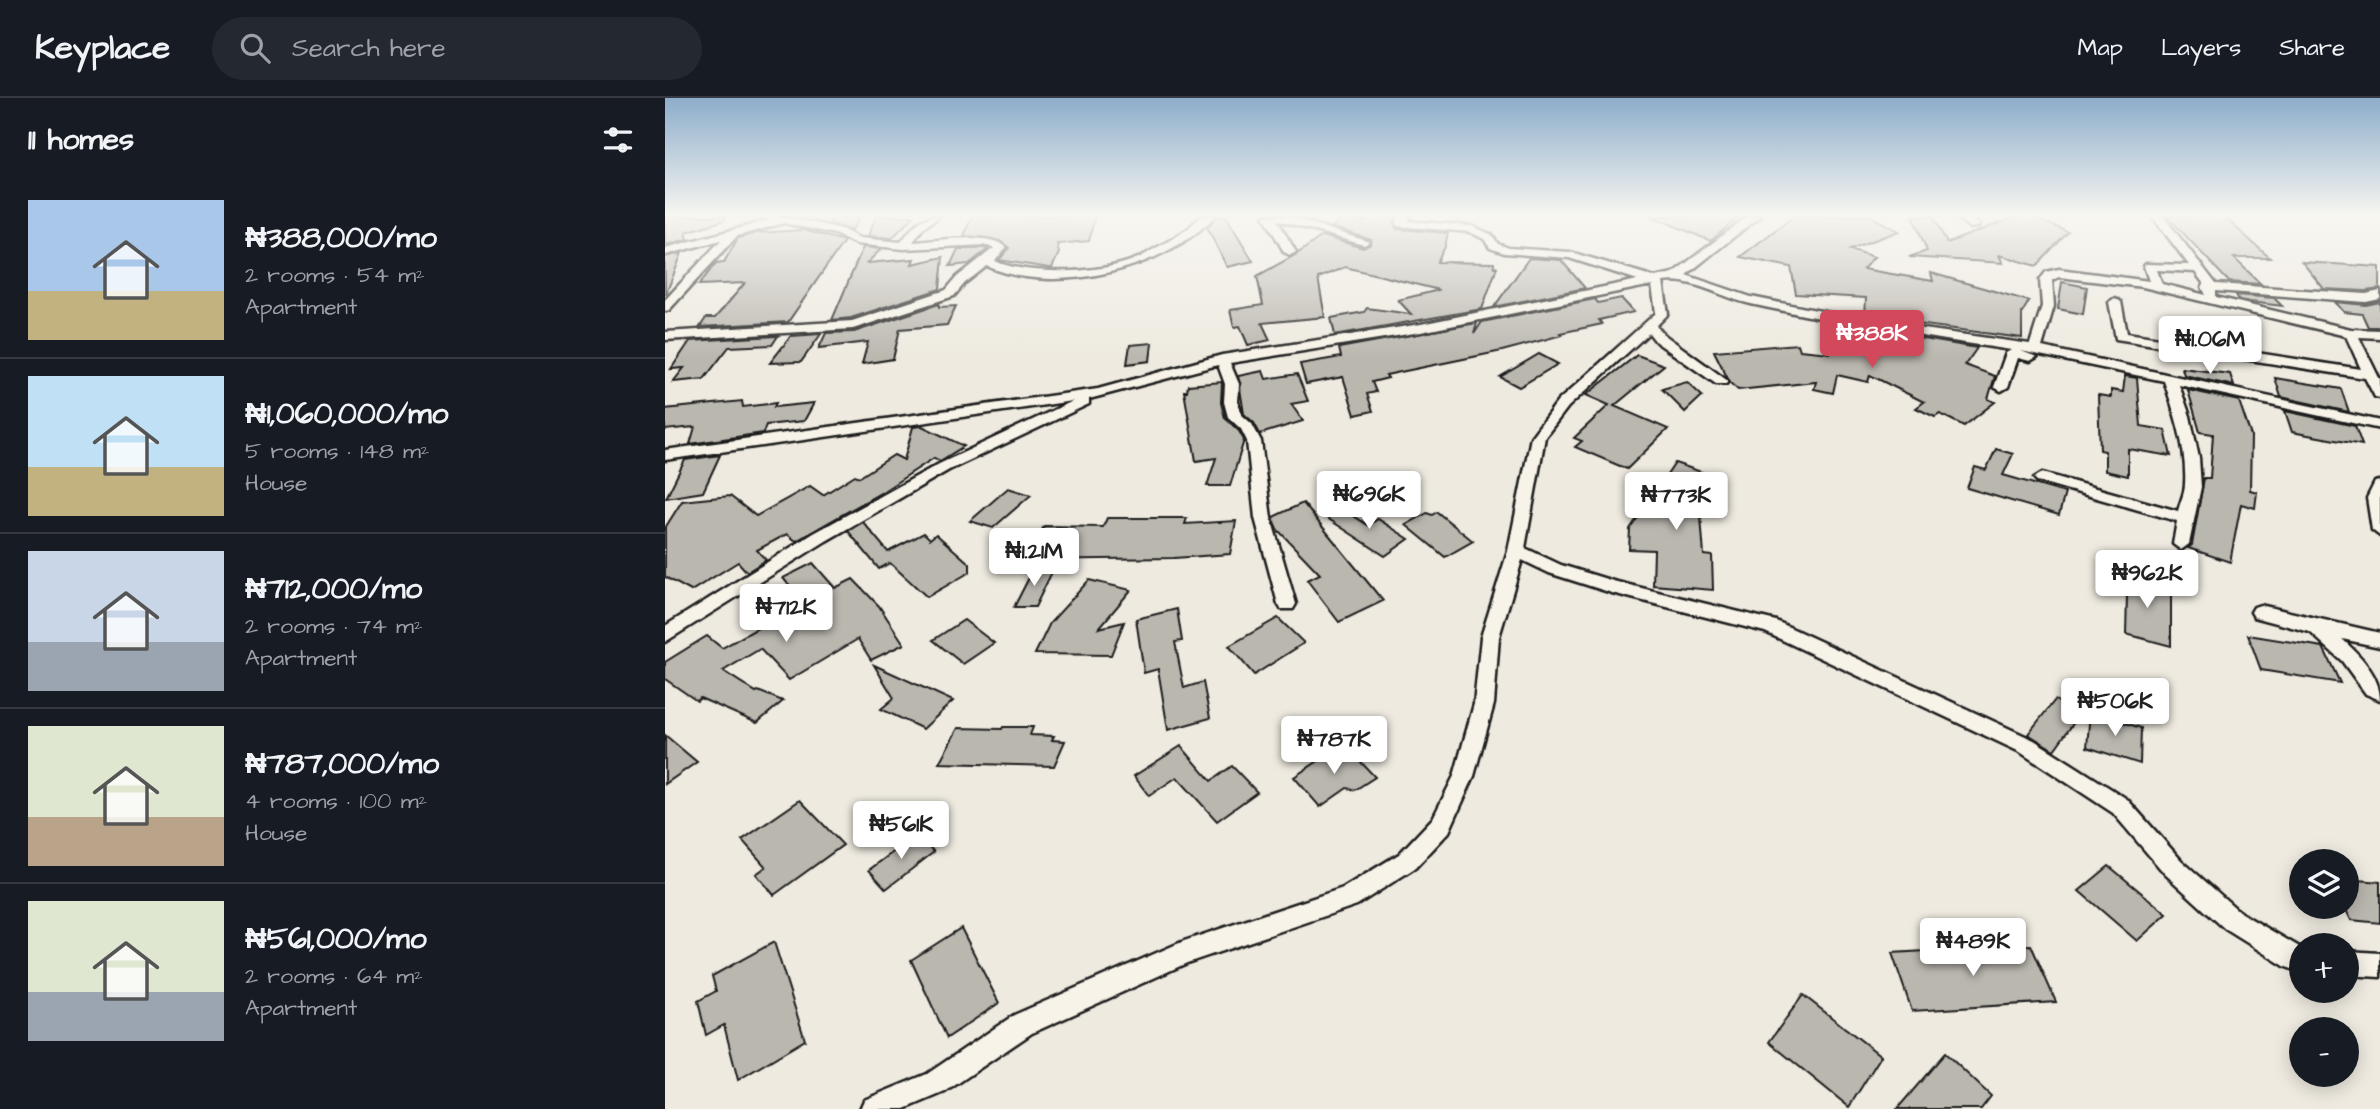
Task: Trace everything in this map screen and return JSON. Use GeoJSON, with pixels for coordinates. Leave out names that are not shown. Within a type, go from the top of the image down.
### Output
{"type":"FeatureCollection","features":[{"type":"Feature","properties":{"kind":"street"},"geometry":{"type":"LineString","coordinates":[[665,307],[706,263]]}},
{"type":"Feature","properties":{"kind":"street"},"geometry":{"type":"LineString","coordinates":[[665,336],[853,325],[950,293],[969,273],[985,263]]}},
{"type":"Feature","properties":{"kind":"street"},"geometry":{"type":"LineString","coordinates":[[990,263],[1009,272],[1028,275],[1099,272],[1128,263]]}},
{"type":"Feature","properties":{"kind":"street"},"geometry":{"type":"LineString","coordinates":[[1594,263],[1657,281]]}},
{"type":"Feature","properties":{"kind":"street"},"geometry":{"type":"LineString","coordinates":[[665,635],[820,537],[933,474],[1100,393],[1174,370],[1222,359],[1421,328],[1657,281],[1677,276],[1694,263]]}},
{"type":"Feature","properties":{"kind":"street"},"geometry":{"type":"LineString","coordinates":[[2193,263],[2210,284],[2208,287],[2216,300]]}},
{"type":"Feature","properties":{"kind":"street"},"geometry":{"type":"LineString","coordinates":[[2157,286],[2150,266],[2198,269]]}},
{"type":"Feature","properties":{"kind":"street"},"geometry":{"type":"LineString","coordinates":[[2035,349],[2048,306],[2046,280],[2050,275],[2094,277],[2157,286],[2351,333],[2380,334]]}},
{"type":"Feature","properties":{"kind":"street"},"geometry":{"type":"LineString","coordinates":[[1677,276],[1761,303],[1881,327],[2035,349],[2380,435]]}},
{"type":"Feature","properties":{"kind":"street"},"geometry":{"type":"LineString","coordinates":[[873,1109],[936,1083],[1023,1024],[1184,953],[1349,897],[1407,861],[1441,825],[1464,776],[1484,704],[1490,636],[1515,551],[1538,437],[1563,404],[1662,314],[1657,281]]}},
{"type":"Feature","properties":{"kind":"street"},"geometry":{"type":"LineString","coordinates":[[2208,287],[2366,298],[2380,295]]}},
{"type":"Feature","properties":{"kind":"street"},"geometry":{"type":"LineString","coordinates":[[2115,302],[2121,336],[2369,373]]}},
{"type":"Feature","properties":{"kind":"street"},"geometry":{"type":"LineString","coordinates":[[1650,327],[1661,339],[1721,381]]}},
{"type":"Feature","properties":{"kind":"street"},"geometry":{"type":"LineString","coordinates":[[2351,333],[2380,394]]}},
{"type":"Feature","properties":{"kind":"street"},"geometry":{"type":"LineString","coordinates":[[2001,387],[2013,353],[2380,426]]}},
{"type":"Feature","properties":{"kind":"street"},"geometry":{"type":"LineString","coordinates":[[1222,359],[1232,384],[1231,402],[1235,417],[1247,428],[1254,441],[1263,518],[1287,604]]}},
{"type":"Feature","properties":{"kind":"street"},"geometry":{"type":"LineString","coordinates":[[2172,384],[2192,458],[2193,487],[2188,501],[2182,544]]}},
{"type":"Feature","properties":{"kind":"street"},"geometry":{"type":"LineString","coordinates":[[665,455],[1100,393]]}},
{"type":"Feature","properties":{"kind":"street"},"geometry":{"type":"LineString","coordinates":[[2042,478],[2139,507],[2187,518]]}},
{"type":"Feature","properties":{"kind":"street"},"geometry":{"type":"LineString","coordinates":[[2380,486],[2375,498],[2380,530]]}},
{"type":"Feature","properties":{"kind":"street"},"geometry":{"type":"LineString","coordinates":[[1515,551],[1555,569],[1612,587],[1770,626],[2027,746],[2120,806],[2173,867],[2233,921],[2289,956]]}},
{"type":"Feature","properties":{"kind":"street"},"geometry":{"type":"LineString","coordinates":[[2260,611],[2316,627],[2380,640]]}},
{"type":"Feature","properties":{"kind":"street"},"geometry":{"type":"LineString","coordinates":[[2316,627],[2349,656],[2373,688],[2380,692]]}},
{"type":"Feature","properties":{"kind":"street"},"geometry":{"type":"LineString","coordinates":[[2359,964],[2380,965]]}},
{"type":"Feature","properties":{"kind":"building"},"geometry":{"type":"Polygon","coordinates":[[[665,263],[678,263],[666,294],[665,263]]]}},
{"type":"Feature","properties":{"kind":"building"},"geometry":{"type":"Polygon","coordinates":[[[716,263],[829,263],[788,322],[700,327],[706,318],[715,318],[745,283],[699,285],[716,263]]]}},
{"type":"Feature","properties":{"kind":"building"},"geometry":{"type":"Polygon","coordinates":[[[856,263],[942,263],[940,289],[851,318],[832,320],[856,263]]]}},
{"type":"Feature","properties":{"kind":"building"},"geometry":{"type":"Polygon","coordinates":[[[951,263],[970,263],[969,264],[950,266],[951,263]]]}},
{"type":"Feature","properties":{"kind":"building"},"geometry":{"type":"Polygon","coordinates":[[[1019,263],[1054,263],[1049,268],[1019,263]]]}},
{"type":"Feature","properties":{"kind":"building"},"geometry":{"type":"Polygon","coordinates":[[[1225,263],[1244,263],[1227,267],[1225,263]]]}},
{"type":"Feature","properties":{"kind":"building"},"geometry":{"type":"Polygon","coordinates":[[[1280,263],[1494,263],[1494,267],[1497,267],[1482,309],[1335,335],[1331,318],[1364,312],[1367,308],[1411,314],[1398,300],[1439,290],[1345,267],[1318,278],[1325,317],[1262,323],[1270,340],[1248,345],[1240,326],[1234,327],[1230,310],[1263,305],[1257,276],[1280,263]]]}},
{"type":"Feature","properties":{"kind":"building"},"geometry":{"type":"Polygon","coordinates":[[[1525,263],[1564,263],[1585,288],[1494,307],[1525,263]]]}},
{"type":"Feature","properties":{"kind":"building"},"geometry":{"type":"Polygon","coordinates":[[[1772,263],[1868,263],[1863,269],[1933,281],[1931,273],[2029,301],[2022,313],[2022,338],[1865,317],[1866,298],[1796,294],[1791,267],[1772,263]]]}},
{"type":"Feature","properties":{"kind":"building"},"geometry":{"type":"Polygon","coordinates":[[[2211,263],[2239,263],[2261,284],[2229,282],[2211,263]]]}},
{"type":"Feature","properties":{"kind":"building"},"geometry":{"type":"Polygon","coordinates":[[[2303,263],[2380,267],[2380,289],[2324,289],[2303,263]]]}},
{"type":"Feature","properties":{"kind":"building"},"geometry":{"type":"Polygon","coordinates":[[[2062,282],[2087,287],[2083,314],[2058,309],[2062,282]]]}},
{"type":"Feature","properties":{"kind":"building"},"geometry":{"type":"Polygon","coordinates":[[[2236,295],[2274,298],[2282,306],[2239,300],[2236,295]]]}},
{"type":"Feature","properties":{"kind":"building"},"geometry":{"type":"Polygon","coordinates":[[[1621,298],[1634,312],[1599,320],[1602,324],[1560,333],[1562,335],[1502,351],[1386,375],[1388,378],[1372,382],[1376,392],[1367,394],[1373,411],[1355,415],[1343,377],[1306,384],[1300,364],[1341,357],[1339,348],[1477,323],[1474,334],[1482,322],[1595,299],[1598,303],[1621,298]]]}},
{"type":"Feature","properties":{"kind":"building"},"geometry":{"type":"Polygon","coordinates":[[[2335,302],[2366,305],[2380,302],[2380,327],[2368,327],[2362,314],[2344,312],[2335,302]]]}},
{"type":"Feature","properties":{"kind":"building"},"geometry":{"type":"Polygon","coordinates":[[[939,304],[939,307],[956,306],[947,325],[900,329],[893,359],[862,364],[868,342],[819,348],[826,333],[854,332],[939,304]]]}},
{"type":"Feature","properties":{"kind":"building"},"geometry":{"type":"Polygon","coordinates":[[[1839,328],[1864,333],[1864,329],[1977,348],[1965,365],[1995,376],[1988,399],[1995,402],[1964,426],[1940,414],[1935,417],[1916,408],[1924,402],[1870,375],[1868,382],[1837,375],[1833,393],[1814,389],[1816,382],[1738,390],[1730,383],[1714,351],[1798,344],[1800,350],[1830,353],[1839,328]]]}},
{"type":"Feature","properties":{"kind":"building"},"geometry":{"type":"Polygon","coordinates":[[[821,334],[801,362],[770,363],[791,336],[821,334]]]}},
{"type":"Feature","properties":{"kind":"building"},"geometry":{"type":"Polygon","coordinates":[[[778,336],[772,345],[729,347],[704,379],[673,382],[684,368],[671,369],[690,341],[778,336]]]}},
{"type":"Feature","properties":{"kind":"building"},"geometry":{"type":"Polygon","coordinates":[[[1152,343],[1150,361],[1127,364],[1130,345],[1152,343]]]}},
{"type":"Feature","properties":{"kind":"building"},"geometry":{"type":"Polygon","coordinates":[[[1539,354],[1558,364],[1519,387],[1500,377],[1539,354]]]}},
{"type":"Feature","properties":{"kind":"building"},"geometry":{"type":"Polygon","coordinates":[[[1637,355],[1664,365],[1614,406],[1668,429],[1627,469],[1575,447],[1582,441],[1574,438],[1609,405],[1586,395],[1637,355]]]}},
{"type":"Feature","properties":{"kind":"building"},"geometry":{"type":"Polygon","coordinates":[[[2182,368],[2230,374],[2234,386],[2184,375],[2182,368]]]}},
{"type":"Feature","properties":{"kind":"building"},"geometry":{"type":"Polygon","coordinates":[[[1263,371],[1266,379],[1297,374],[1308,401],[1291,404],[1303,421],[1260,434],[1254,423],[1244,414],[1238,376],[1263,371]]]}},
{"type":"Feature","properties":{"kind":"building"},"geometry":{"type":"Polygon","coordinates":[[[2125,376],[2137,378],[2141,426],[2165,430],[2171,456],[2128,449],[2128,476],[2105,471],[2105,451],[2100,450],[2098,395],[2111,397],[2111,390],[2123,392],[2125,376]]]}},
{"type":"Feature","properties":{"kind":"building"},"geometry":{"type":"Polygon","coordinates":[[[2275,378],[2341,389],[2349,412],[2281,397],[2275,378]]]}},
{"type":"Feature","properties":{"kind":"building"},"geometry":{"type":"Polygon","coordinates":[[[1222,382],[1221,403],[1225,418],[1244,440],[1230,486],[1207,486],[1216,458],[1196,461],[1184,391],[1187,391],[1188,385],[1222,382]]]}},
{"type":"Feature","properties":{"kind":"building"},"geometry":{"type":"Polygon","coordinates":[[[1687,382],[1702,396],[1685,412],[1662,389],[1687,382]]]}},
{"type":"Feature","properties":{"kind":"building"},"geometry":{"type":"Polygon","coordinates":[[[2188,390],[2239,401],[2251,436],[2250,490],[2257,492],[2255,508],[2241,504],[2230,562],[2188,548],[2192,545],[2204,478],[2210,478],[2213,434],[2200,432],[2188,390]]]}},
{"type":"Feature","properties":{"kind":"building"},"geometry":{"type":"Polygon","coordinates":[[[742,401],[743,407],[776,403],[774,407],[814,403],[804,421],[766,425],[763,433],[690,444],[695,427],[665,430],[665,409],[742,401]]]}},
{"type":"Feature","properties":{"kind":"building"},"geometry":{"type":"Polygon","coordinates":[[[2285,411],[2355,426],[2362,445],[2292,432],[2285,411]]]}},
{"type":"Feature","properties":{"kind":"building"},"geometry":{"type":"Polygon","coordinates":[[[922,426],[964,446],[940,461],[934,458],[882,492],[796,541],[787,534],[757,550],[766,560],[747,572],[738,562],[691,591],[665,577],[665,528],[682,501],[730,496],[756,516],[810,486],[823,495],[855,475],[860,477],[894,455],[904,460],[913,427],[922,426]]]}},
{"type":"Feature","properties":{"kind":"building"},"geometry":{"type":"Polygon","coordinates":[[[1996,449],[2013,454],[2003,475],[2065,493],[2059,515],[1967,488],[1975,467],[1986,470],[1996,449]]]}},
{"type":"Feature","properties":{"kind":"building"},"geometry":{"type":"Polygon","coordinates":[[[720,455],[703,492],[666,498],[685,460],[720,455]]]}},
{"type":"Feature","properties":{"kind":"building"},"geometry":{"type":"Polygon","coordinates":[[[1675,463],[1710,475],[1699,492],[1704,555],[1712,556],[1713,590],[1653,585],[1654,550],[1629,549],[1630,529],[1658,488],[1671,488],[1661,484],[1675,463]]]}},
{"type":"Feature","properties":{"kind":"building"},"geometry":{"type":"Polygon","coordinates":[[[1008,488],[1031,495],[993,528],[970,521],[1008,488]]]}},
{"type":"Feature","properties":{"kind":"building"},"geometry":{"type":"Polygon","coordinates":[[[1303,503],[1383,601],[1339,622],[1307,580],[1320,574],[1277,529],[1273,517],[1303,503]]]}},
{"type":"Feature","properties":{"kind":"building"},"geometry":{"type":"Polygon","coordinates":[[[1336,505],[1368,525],[1378,519],[1409,539],[1385,556],[1327,518],[1336,505]]]}},
{"type":"Feature","properties":{"kind":"building"},"geometry":{"type":"Polygon","coordinates":[[[1437,512],[1473,541],[1445,557],[1406,525],[1427,513],[1432,515],[1437,512]]]}},
{"type":"Feature","properties":{"kind":"building"},"geometry":{"type":"Polygon","coordinates":[[[1107,518],[1187,518],[1185,524],[1236,521],[1230,554],[1174,558],[1028,560],[1044,526],[1103,527],[1107,518]]]}},
{"type":"Feature","properties":{"kind":"building"},"geometry":{"type":"Polygon","coordinates":[[[863,522],[888,552],[924,533],[930,539],[936,534],[970,564],[970,572],[927,597],[890,563],[879,569],[848,531],[863,522]]]}},
{"type":"Feature","properties":{"kind":"building"},"geometry":{"type":"Polygon","coordinates":[[[813,563],[835,588],[853,579],[879,606],[904,644],[871,660],[858,639],[789,680],[760,649],[723,671],[756,692],[783,701],[757,723],[700,698],[697,701],[665,679],[665,662],[707,636],[722,648],[772,620],[776,624],[807,607],[783,578],[813,563]]]}},
{"type":"Feature","properties":{"kind":"building"},"geometry":{"type":"Polygon","coordinates":[[[1035,566],[1053,570],[1035,607],[1014,607],[1035,566]]]}},
{"type":"Feature","properties":{"kind":"building"},"geometry":{"type":"Polygon","coordinates":[[[2115,574],[2171,589],[2171,646],[2126,634],[2127,596],[2115,592],[2115,574]]]}},
{"type":"Feature","properties":{"kind":"building"},"geometry":{"type":"Polygon","coordinates":[[[1089,580],[1131,590],[1099,628],[1124,622],[1111,655],[1035,654],[1050,623],[1089,580]]]}},
{"type":"Feature","properties":{"kind":"building"},"geometry":{"type":"Polygon","coordinates":[[[1177,609],[1182,641],[1175,642],[1184,688],[1203,682],[1210,718],[1168,730],[1158,669],[1144,673],[1136,619],[1177,609]]]}},
{"type":"Feature","properties":{"kind":"building"},"geometry":{"type":"Polygon","coordinates":[[[1278,618],[1304,643],[1254,675],[1229,646],[1278,618]]]}},
{"type":"Feature","properties":{"kind":"building"},"geometry":{"type":"Polygon","coordinates":[[[964,620],[994,643],[963,664],[933,640],[964,620]]]}},
{"type":"Feature","properties":{"kind":"building"},"geometry":{"type":"Polygon","coordinates":[[[2248,635],[2323,647],[2340,683],[2261,670],[2248,635]]]}},
{"type":"Feature","properties":{"kind":"building"},"geometry":{"type":"Polygon","coordinates":[[[874,665],[953,701],[923,729],[881,709],[894,698],[874,665]]]}},
{"type":"Feature","properties":{"kind":"building"},"geometry":{"type":"Polygon","coordinates":[[[2055,700],[2080,714],[2054,750],[2028,734],[2055,700]]]}},
{"type":"Feature","properties":{"kind":"building"},"geometry":{"type":"Polygon","coordinates":[[[2090,712],[2141,728],[2140,764],[2087,747],[2090,712]]]}},
{"type":"Feature","properties":{"kind":"building"},"geometry":{"type":"Polygon","coordinates":[[[1033,727],[1030,735],[1054,736],[1052,740],[1065,741],[1054,766],[939,763],[958,728],[1033,727]]]}},
{"type":"Feature","properties":{"kind":"building"},"geometry":{"type":"Polygon","coordinates":[[[665,735],[697,762],[665,784],[665,735]]]}},
{"type":"Feature","properties":{"kind":"building"},"geometry":{"type":"Polygon","coordinates":[[[1344,744],[1375,777],[1355,790],[1347,788],[1320,807],[1294,777],[1344,744]]]}},
{"type":"Feature","properties":{"kind":"building"},"geometry":{"type":"Polygon","coordinates":[[[1181,746],[1211,781],[1232,766],[1257,792],[1217,821],[1177,777],[1149,796],[1134,776],[1181,746]]]}},
{"type":"Feature","properties":{"kind":"building"},"geometry":{"type":"Polygon","coordinates":[[[800,800],[843,845],[774,895],[756,874],[766,867],[742,840],[800,800]]]}},
{"type":"Feature","properties":{"kind":"building"},"geometry":{"type":"Polygon","coordinates":[[[917,834],[934,852],[886,889],[869,870],[917,834]]]}},
{"type":"Feature","properties":{"kind":"building"},"geometry":{"type":"Polygon","coordinates":[[[2109,866],[2167,914],[2137,941],[2079,891],[2109,866]]]}},
{"type":"Feature","properties":{"kind":"building"},"geometry":{"type":"Polygon","coordinates":[[[2359,880],[2380,882],[2380,923],[2351,920],[2359,919],[2359,880]]]}},
{"type":"Feature","properties":{"kind":"building"},"geometry":{"type":"Polygon","coordinates":[[[961,928],[999,1003],[947,1038],[911,960],[961,928]]]}},
{"type":"Feature","properties":{"kind":"building"},"geometry":{"type":"Polygon","coordinates":[[[774,942],[805,1040],[738,1080],[724,1025],[706,1035],[698,1001],[716,991],[712,976],[774,942]]]}},
{"type":"Feature","properties":{"kind":"building"},"geometry":{"type":"Polygon","coordinates":[[[2031,945],[2056,1002],[1912,1011],[1892,953],[2031,945]]]}},
{"type":"Feature","properties":{"kind":"building"},"geometry":{"type":"Polygon","coordinates":[[[1803,995],[1881,1056],[1849,1107],[1769,1042],[1803,995]]]}},
{"type":"Feature","properties":{"kind":"building"},"geometry":{"type":"Polygon","coordinates":[[[1945,1053],[1991,1096],[1981,1109],[1897,1109],[1945,1053]]]}}]}
